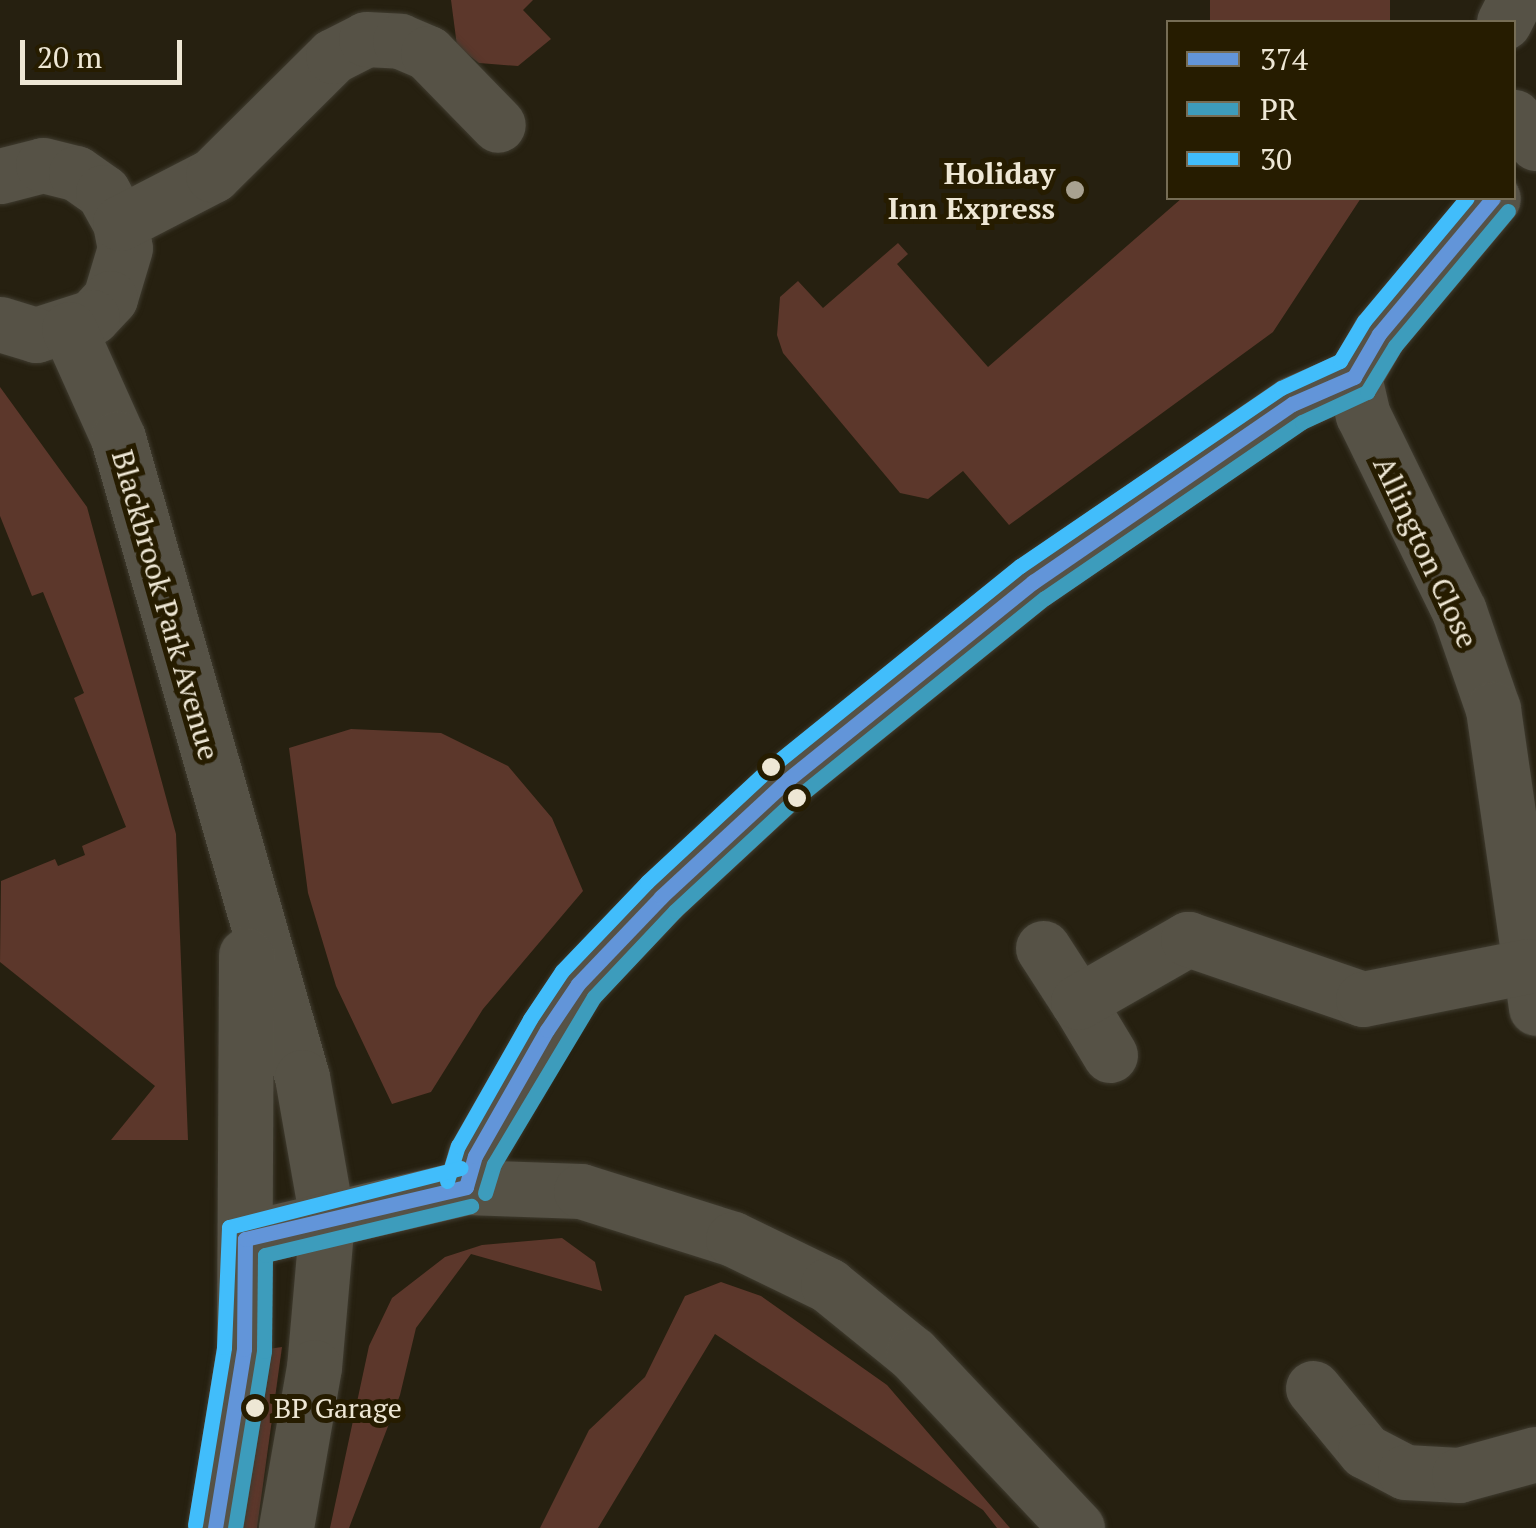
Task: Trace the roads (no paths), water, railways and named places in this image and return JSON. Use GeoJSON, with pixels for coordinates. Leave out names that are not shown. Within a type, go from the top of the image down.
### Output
{"type":"FeatureCollection","features":[{"type":"Feature","properties":{"kind":"street"},"geometry":{"type":"LineString","coordinates":[[120,222],[213,175],[333,56],[366,39],[400,41],[428,54],[498,125]]}},
{"type":"Feature","properties":{"kind":"street"},"geometry":{"type":"LineString","coordinates":[[1516,119],[1536,145],[1516,171]]}},
{"type":"Feature","properties":{"kind":"street"},"geometry":{"type":"LineString","coordinates":[[0,324],[36,335],[69,329],[110,298],[121,274],[120,222],[103,192],[76,173],[43,164],[3,164]]}},
{"type":"Feature","properties":{"kind":"street"},"geometry":{"type":"LineString","coordinates":[[466,1187],[481,1145],[578,984],[784,782],[1033,582],[1292,404],[1354,377],[1379,334],[1492,200]]}},
{"type":"Feature","properties":{"kind":"street","name":"Blackbrook Park Avenue"},"geometry":{"type":"LineString","coordinates":[[69,329],[118,438],[200,712],[244,887],[302,1077],[327,1219],[314,1368],[286,1528]]}},
{"type":"Feature","properties":{"kind":"street","name":"Allington Close"},"geometry":{"type":"LineString","coordinates":[[1078,1002],[1188,940],[1363,999],[1532,987],[1494,709],[1459,611],[1362,415],[1354,377]]}},
{"type":"Feature","properties":{"kind":"street","name":"Blackbrook Park Avenue"},"geometry":{"type":"LineString","coordinates":[[215,1528],[244,1349],[244,887]]}},
{"type":"Feature","properties":{"kind":"street"},"geometry":{"type":"LineString","coordinates":[[1043,948],[1110,1055]]}},
{"type":"Feature","properties":{"kind":"street"},"geometry":{"type":"LineString","coordinates":[[245,1239],[466,1187],[581,1191],[790,1262],[913,1354],[1077,1528]]}},
{"type":"Feature","properties":{"kind":"street"},"geometry":{"type":"LineString","coordinates":[[1313,1388],[1365,1451],[1405,1472],[1459,1475],[1536,1454]]}},
{"type":"Feature","properties":{"kind":"place","name":"Holiday Inn Express"},"geometry":{"type":"Point","coordinates":[1075,190]}},
{"type":"Feature","properties":{"kind":"place","name":"BP Garage"},"geometry":{"type":"Point","coordinates":[255,1408]}}]}
